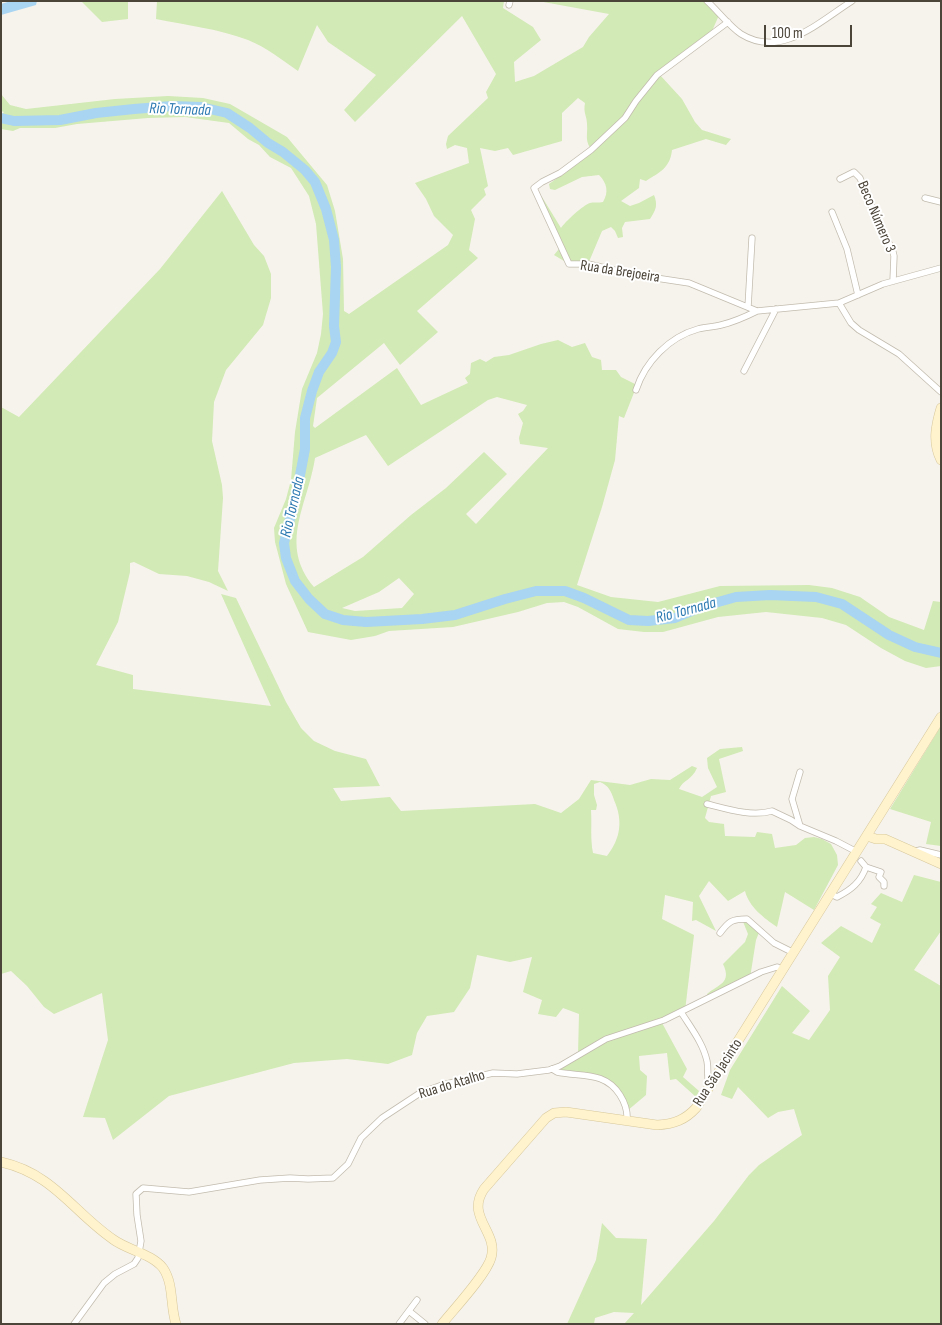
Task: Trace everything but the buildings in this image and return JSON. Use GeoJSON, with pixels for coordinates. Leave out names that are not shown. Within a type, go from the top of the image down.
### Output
{"type":"FeatureCollection","features":[{"type":"Feature","properties":{"kind":"main road"},"geometry":{"type":"LineString","coordinates":[[941,408],[935,438],[936,449],[941,460]]}},
{"type":"Feature","properties":{"kind":"main road","name":"Rua São Jacinto"},"geometry":{"type":"LineString","coordinates":[[442,1324],[484,1271],[491,1258],[490,1241],[478,1210],[480,1197],[484,1189],[549,1115],[560,1112],[658,1125],[673,1124],[680,1121],[696,1108],[941,717]]}},
{"type":"Feature","properties":{"kind":"main road"},"geometry":{"type":"LineString","coordinates":[[873,827],[885,839],[941,864]]}},
{"type":"Feature","properties":{"kind":"main road"},"geometry":{"type":"LineString","coordinates":[[867,836],[885,839]]}},
{"type":"Feature","properties":{"kind":"main road"},"geometry":{"type":"LineString","coordinates":[[1,1162],[22,1168],[38,1177],[65,1196],[109,1236],[155,1261],[164,1270],[169,1283],[176,1324]]}},
{"type":"Feature","properties":{"kind":"street"},"geometry":{"type":"LineString","coordinates":[[707,1],[738,33],[763,43],[794,39],[852,1]]}},
{"type":"Feature","properties":{"kind":"street","name":"Rua da Brejoeira"},"geometry":{"type":"LineString","coordinates":[[728,22],[657,76],[636,101],[625,118],[592,150],[560,174],[534,188],[569,264],[588,264],[636,275],[689,283],[757,310],[839,304],[893,281],[941,268]]}},
{"type":"Feature","properties":{"kind":"street","name":"Beco Número 3"},"geometry":{"type":"LineString","coordinates":[[840,179],[854,172],[860,178],[882,232],[892,248],[894,256],[893,281]]}},
{"type":"Feature","properties":{"kind":"street"},"geometry":{"type":"LineString","coordinates":[[925,198],[941,202]]}},
{"type":"Feature","properties":{"kind":"street"},"geometry":{"type":"LineString","coordinates":[[832,212],[847,249],[858,295]]}},
{"type":"Feature","properties":{"kind":"street"},"geometry":{"type":"LineString","coordinates":[[748,307],[752,238]]}},
{"type":"Feature","properties":{"kind":"street"},"geometry":{"type":"LineString","coordinates":[[839,304],[851,323],[859,330],[899,354],[941,392]]}},
{"type":"Feature","properties":{"kind":"street"},"geometry":{"type":"LineString","coordinates":[[744,371],[776,309]]}},
{"type":"Feature","properties":{"kind":"street"},"geometry":{"type":"LineString","coordinates":[[636,390],[649,365],[662,348],[679,337],[697,329],[720,326],[739,320],[757,310]]}},
{"type":"Feature","properties":{"kind":"street"},"geometry":{"type":"LineString","coordinates":[[800,772],[792,799],[800,826]]}},
{"type":"Feature","properties":{"kind":"street"},"geometry":{"type":"LineString","coordinates":[[707,804],[754,813],[772,811],[857,852]]}},
{"type":"Feature","properties":{"kind":"street"},"geometry":{"type":"LineString","coordinates":[[914,853],[920,850],[941,855]]}},
{"type":"Feature","properties":{"kind":"street"},"geometry":{"type":"LineString","coordinates":[[861,861],[866,867],[880,872],[879,877],[884,882],[884,886]]}},
{"type":"Feature","properties":{"kind":"street"},"geometry":{"type":"LineString","coordinates":[[831,894],[837,897],[847,892],[864,875],[866,867]]}},
{"type":"Feature","properties":{"kind":"street"},"geometry":{"type":"LineString","coordinates":[[720,933],[734,919],[747,919],[774,943],[794,953]]}},
{"type":"Feature","properties":{"kind":"street","name":"Rua do Atalho"},"geometry":{"type":"LineString","coordinates":[[140,1254],[141,1242],[136,1194],[143,1188],[189,1192],[260,1180],[333,1178],[348,1164],[361,1138],[382,1118],[420,1092],[493,1073],[516,1074],[552,1069],[606,1039],[664,1020],[761,972],[777,967],[783,970]]}},
{"type":"Feature","properties":{"kind":"street"},"geometry":{"type":"LineString","coordinates":[[681,1012],[703,1048],[708,1063],[708,1082],[710,1088]]}},
{"type":"Feature","properties":{"kind":"street"},"geometry":{"type":"LineString","coordinates":[[552,1069],[557,1072],[596,1077],[608,1081],[617,1089],[624,1100],[628,1113],[627,1121]]}},
{"type":"Feature","properties":{"kind":"street"},"geometry":{"type":"LineString","coordinates":[[74,1324],[104,1283],[115,1274],[134,1264],[140,1254]]}},
{"type":"Feature","properties":{"kind":"street"},"geometry":{"type":"LineString","coordinates":[[399,1324],[417,1300]]}},
{"type":"Feature","properties":{"kind":"street"},"geometry":{"type":"LineString","coordinates":[[409,1311],[425,1324]]}},
{"type":"Feature","properties":{"kind":"green space"},"geometry":{"type":"Polygon","coordinates":[[[81,1],[128,1],[128,19],[102,22],[81,1]]]}},
{"type":"Feature","properties":{"kind":"green space"},"geometry":{"type":"Polygon","coordinates":[[[157,1],[504,1],[503,8],[533,27],[541,40],[514,62],[515,82],[534,76],[583,47],[609,14],[538,1],[707,1],[720,13],[712,31],[660,75],[682,99],[695,122],[702,130],[731,139],[726,145],[706,139],[672,150],[669,161],[664,169],[646,181],[640,179],[639,188],[621,201],[630,206],[654,195],[656,207],[650,219],[625,222],[622,228],[623,237],[618,238],[611,227],[602,231],[588,264],[569,264],[554,255],[563,244],[537,202],[542,197],[561,228],[583,207],[590,203],[603,202],[605,198],[606,188],[604,181],[599,175],[582,177],[555,190],[550,189],[549,184],[593,152],[587,141],[585,103],[578,98],[562,113],[562,141],[513,155],[508,148],[495,151],[480,148],[488,186],[484,189],[486,195],[471,210],[475,219],[469,250],[478,258],[417,311],[438,332],[400,365],[384,343],[317,398],[313,426],[315,428],[397,368],[421,405],[468,383],[465,378],[470,374],[471,363],[480,359],[486,362],[494,357],[509,355],[558,340],[572,347],[585,343],[592,357],[601,360],[602,370],[616,370],[621,377],[637,385],[624,418],[619,416],[615,460],[577,585],[611,597],[658,602],[720,586],[809,585],[832,588],[860,597],[889,617],[924,630],[933,601],[941,602],[941,666],[926,668],[905,661],[846,625],[822,618],[766,612],[718,617],[663,632],[644,632],[618,629],[578,607],[564,602],[547,603],[518,612],[453,627],[389,631],[375,636],[351,640],[308,632],[286,584],[275,542],[274,528],[286,499],[291,480],[295,432],[302,389],[317,353],[321,334],[323,314],[316,224],[309,196],[291,168],[270,157],[259,145],[248,139],[229,123],[185,117],[148,118],[77,124],[55,128],[20,128],[13,131],[1,129],[1,115],[4,112],[1,111],[1,94],[10,105],[26,109],[115,99],[168,96],[203,98],[230,104],[287,137],[327,185],[335,211],[343,259],[344,311],[349,314],[448,245],[453,235],[434,216],[426,199],[415,183],[469,163],[467,148],[455,145],[447,149],[448,136],[488,98],[486,92],[496,74],[462,16],[355,122],[344,110],[376,75],[328,42],[317,25],[298,71],[268,50],[248,40],[214,30],[156,19],[157,1]],[[497,397],[488,400],[388,466],[366,435],[315,458],[298,524],[297,540],[298,555],[303,571],[314,587],[363,557],[411,515],[446,488],[484,452],[507,474],[466,514],[476,524],[548,448],[520,444],[519,438],[523,423],[518,414],[527,405],[497,397]],[[399,578],[379,592],[342,608],[355,611],[402,608],[414,594],[399,578]]]}},
{"type":"Feature","properties":{"kind":"green space"},"geometry":{"type":"Polygon","coordinates":[[[222,191],[254,245],[264,256],[271,274],[271,298],[263,325],[226,370],[214,402],[212,441],[223,498],[218,571],[228,591],[209,582],[187,576],[159,574],[134,562],[130,563],[130,572],[118,622],[96,665],[133,675],[133,689],[271,706],[221,594],[236,598],[286,702],[301,728],[314,741],[335,751],[366,759],[380,786],[333,788],[341,801],[390,797],[401,811],[535,804],[561,813],[579,799],[591,780],[630,785],[651,779],[670,780],[692,766],[697,768],[695,772],[679,789],[702,797],[717,787],[708,768],[707,758],[720,749],[742,747],[743,751],[719,759],[726,792],[711,796],[705,818],[709,822],[724,824],[725,836],[755,837],[757,832],[772,834],[775,848],[796,845],[805,838],[814,837],[822,839],[831,844],[837,855],[838,865],[814,910],[785,892],[777,927],[753,907],[745,891],[728,901],[709,881],[699,896],[716,931],[696,920],[692,921],[693,902],[665,895],[662,919],[694,935],[685,1011],[661,1021],[687,1069],[683,1077],[699,1091],[696,1097],[676,1079],[670,1080],[667,1053],[639,1056],[640,1070],[647,1076],[646,1095],[627,1111],[608,1081],[552,1069],[578,1054],[579,1014],[563,1008],[556,1017],[538,1014],[542,1000],[523,992],[532,957],[510,962],[477,955],[470,988],[454,1012],[427,1016],[417,1033],[412,1055],[388,1064],[347,1059],[294,1063],[169,1096],[113,1140],[105,1118],[83,1117],[108,1040],[102,993],[54,1014],[44,1007],[27,986],[11,971],[1,974],[1,407],[19,417],[160,269],[222,191]],[[600,782],[594,784],[594,795],[597,805],[596,810],[591,810],[592,842],[593,853],[607,856],[618,836],[619,815],[612,794],[608,787],[600,782]]]}},
{"type":"Feature","properties":{"kind":"green space"},"geometry":{"type":"Polygon","coordinates":[[[941,726],[941,846],[926,844],[931,822],[890,809],[941,726]]]}},
{"type":"Feature","properties":{"kind":"green space"},"geometry":{"type":"Polygon","coordinates":[[[914,875],[941,882],[941,931],[914,970],[941,986],[941,1324],[624,1324],[634,1313],[614,1312],[595,1318],[594,1324],[567,1324],[596,1260],[602,1223],[616,1238],[647,1239],[641,1305],[714,1221],[749,1175],[759,1165],[802,1135],[794,1109],[778,1112],[768,1118],[738,1087],[732,1099],[721,1095],[730,1070],[782,986],[810,1011],[792,1033],[809,1040],[830,1010],[828,976],[840,957],[821,943],[841,926],[872,943],[881,924],[870,918],[877,907],[871,904],[881,893],[902,902],[914,875]]]}},
{"type":"Feature","properties":{"kind":"green space"},"geometry":{"type":"Polygon","coordinates":[[[742,919],[760,930],[756,940],[750,978],[707,1000],[707,994],[725,979],[726,975],[723,964],[745,942],[748,934],[742,919]]]}},
{"type":"Feature","properties":{"kind":"water"},"geometry":{"type":"Polygon","coordinates":[[[11,1],[37,1],[36,5],[1,15],[1,4],[11,1]]]}},
{"type":"Feature","properties":{"kind":"waterway","name":"Rio Tornada"},"geometry":{"type":"LineString","coordinates":[[1,118],[14,121],[60,120],[96,113],[134,109],[172,106],[201,107],[227,113],[250,128],[305,170],[315,182],[326,209],[334,240],[336,267],[334,326],[336,342],[332,353],[319,372],[305,418],[305,449],[284,543],[286,558],[295,581],[309,599],[325,614],[343,620],[366,622],[422,619],[455,615],[536,591],[565,591],[629,620],[648,621],[675,618],[704,606],[736,597],[770,595],[816,597],[842,604],[889,635],[915,647],[941,653]]}}]}
